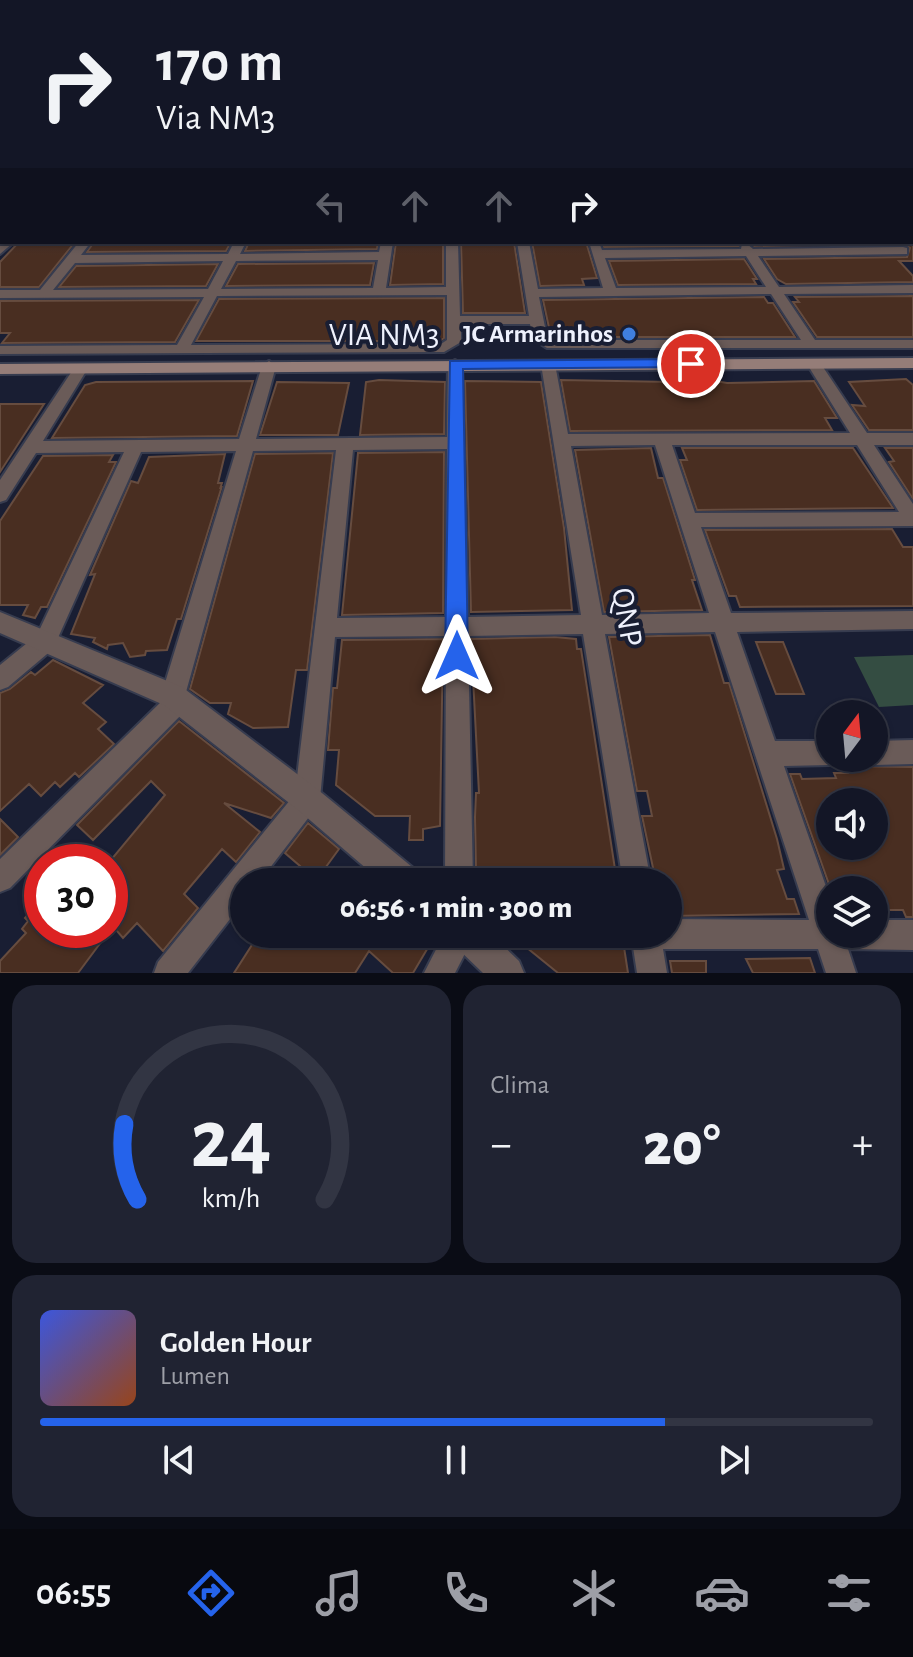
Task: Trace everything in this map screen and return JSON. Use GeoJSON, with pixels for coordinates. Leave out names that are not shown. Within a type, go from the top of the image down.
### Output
{"type":"FeatureCollection","features":[{"type":"Feature","properties":{"kind":"main road","name":"VIA NM3"},"geometry":{"type":"LineString","coordinates":[[0,369],[913,363]]}},
{"type":"Feature","properties":{"kind":"street"},"geometry":{"type":"LineString","coordinates":[[43,294],[83,244]]}},
{"type":"Feature","properties":{"kind":"street"},"geometry":{"type":"LineString","coordinates":[[182,349],[239,244]]}},
{"type":"Feature","properties":{"kind":"street"},"geometry":{"type":"LineString","coordinates":[[379,292],[387,244]]}},
{"type":"Feature","properties":{"kind":"street"},"geometry":{"type":"LineString","coordinates":[[0,350],[444,348],[454,342],[452,244]]}},
{"type":"Feature","properties":{"kind":"street"},"geometry":{"type":"LineString","coordinates":[[523,244],[540,339],[553,345],[913,344]]}},
{"type":"Feature","properties":{"kind":"street"},"geometry":{"type":"LineString","coordinates":[[746,247],[811,344]]}},
{"type":"Feature","properties":{"kind":"street"},"geometry":{"type":"LineString","coordinates":[[610,291],[596,248],[898,247],[913,262]]}},
{"type":"Feature","properties":{"kind":"street"},"geometry":{"type":"LineString","coordinates":[[71,259],[384,256]]}},
{"type":"Feature","properties":{"kind":"street"},"geometry":{"type":"LineString","coordinates":[[531,293],[913,289]]}},
{"type":"Feature","properties":{"kind":"street"},"geometry":{"type":"LineString","coordinates":[[0,294],[454,291]]}},
{"type":"Feature","properties":{"kind":"street"},"geometry":{"type":"LineString","coordinates":[[454,320],[536,320]]}},
{"type":"Feature","properties":{"kind":"street"},"geometry":{"type":"LineString","coordinates":[[595,346],[599,364]]}},
{"type":"Feature","properties":{"kind":"street"},"geometry":{"type":"LineString","coordinates":[[455,364],[459,868]]}},
{"type":"Feature","properties":{"kind":"street","name":"QNP"},"geometry":{"type":"LineString","coordinates":[[548,364],[635,868]]}},
{"type":"Feature","properties":{"kind":"street"},"geometry":{"type":"LineString","coordinates":[[814,364],[913,519]]}},
{"type":"Feature","properties":{"kind":"street"},"geometry":{"type":"LineString","coordinates":[[0,878],[176,699],[269,366]]}},
{"type":"Feature","properties":{"kind":"street"},"geometry":{"type":"LineString","coordinates":[[0,495],[81,368]]}},
{"type":"Feature","properties":{"kind":"street"},"geometry":{"type":"LineString","coordinates":[[561,440],[913,439]]}},
{"type":"Feature","properties":{"kind":"street"},"geometry":{"type":"LineString","coordinates":[[662,441],[816,902]]}},
{"type":"Feature","properties":{"kind":"street"},"geometry":{"type":"LineString","coordinates":[[30,447],[456,443]]}},
{"type":"Feature","properties":{"kind":"street"},"geometry":{"type":"LineString","coordinates":[[169,973],[307,799],[345,445]]}},
{"type":"Feature","properties":{"kind":"street"},"geometry":{"type":"LineString","coordinates":[[0,679],[45,642],[134,448]]}},
{"type":"Feature","properties":{"kind":"street"},"geometry":{"type":"LineString","coordinates":[[688,520],[913,519]]}},
{"type":"Feature","properties":{"kind":"street"},"geometry":{"type":"LineString","coordinates":[[325,628],[913,620]]}},
{"type":"Feature","properties":{"kind":"street"},"geometry":{"type":"LineString","coordinates":[[0,622],[176,699],[307,799],[389,868]]}},
{"type":"Feature","properties":{"kind":"street"},"geometry":{"type":"LineString","coordinates":[[888,753],[913,752]]}},
{"type":"Feature","properties":{"kind":"street"},"geometry":{"type":"LineString","coordinates":[[765,754],[816,753]]}},
{"type":"Feature","properties":{"kind":"street"},"geometry":{"type":"LineString","coordinates":[[682,934],[816,937]]}},
{"type":"Feature","properties":{"kind":"street"},"geometry":{"type":"LineString","coordinates":[[888,936],[913,935]]}},
{"type":"Feature","properties":{"kind":"street"},"geometry":{"type":"LineString","coordinates":[[439,973],[452,948]]}},
{"type":"Feature","properties":{"kind":"street"},"geometry":{"type":"LineString","coordinates":[[481,948],[507,973]]}},
{"type":"Feature","properties":{"kind":"street"},"geometry":{"type":"LineString","coordinates":[[648,948],[652,973]]}},
{"type":"Feature","properties":{"kind":"street"},"geometry":{"type":"LineString","coordinates":[[832,948],[841,973]]}},
{"type":"Feature","properties":{"kind":"green space"},"geometry":{"type":"Polygon","coordinates":[[[913,655],[913,705],[888,706],[888,700],[876,700],[854,657],[913,655]]]}},
{"type":"Feature","properties":{"kind":"building"},"geometry":{"type":"Polygon","coordinates":[[[17,244],[73,244],[39,287],[0,287],[0,262],[17,244]]]}},
{"type":"Feature","properties":{"kind":"building"},"geometry":{"type":"Polygon","coordinates":[[[93,244],[230,244],[226,251],[87,252],[93,244]]]}},
{"type":"Feature","properties":{"kind":"building"},"geometry":{"type":"Polygon","coordinates":[[[248,244],[378,244],[377,249],[245,251],[248,244]]]}},
{"type":"Feature","properties":{"kind":"building"},"geometry":{"type":"Polygon","coordinates":[[[396,244],[443,244],[443,284],[390,285],[396,244]]]}},
{"type":"Feature","properties":{"kind":"building"},"geometry":{"type":"Polygon","coordinates":[[[461,244],[514,244],[525,313],[463,313],[461,244]]]}},
{"type":"Feature","properties":{"kind":"building"},"geometry":{"type":"Polygon","coordinates":[[[532,244],[587,244],[597,278],[582,279],[584,285],[540,286],[532,244]]]}},
{"type":"Feature","properties":{"kind":"building"},"geometry":{"type":"Polygon","coordinates":[[[603,244],[740,244],[739,246],[604,247],[603,244]]]}},
{"type":"Feature","properties":{"kind":"building"},"geometry":{"type":"Polygon","coordinates":[[[752,244],[904,244],[754,246],[752,244]]]}},
{"type":"Feature","properties":{"kind":"building"},"geometry":{"type":"Polygon","coordinates":[[[904,244],[913,244],[913,261],[899,261],[913,276],[913,282],[786,284],[777,279],[764,259],[907,257],[910,248],[904,244]]]}},
{"type":"Feature","properties":{"kind":"building"},"geometry":{"type":"Polygon","coordinates":[[[744,259],[757,279],[753,279],[756,284],[618,285],[609,261],[744,259]]]}},
{"type":"Feature","properties":{"kind":"building"},"geometry":{"type":"Polygon","coordinates":[[[374,263],[370,285],[226,286],[238,264],[374,263]]]}},
{"type":"Feature","properties":{"kind":"building"},"geometry":{"type":"Polygon","coordinates":[[[218,264],[206,286],[59,287],[76,266],[218,264]]]}},
{"type":"Feature","properties":{"kind":"building"},"geometry":{"type":"Polygon","coordinates":[[[913,296],[913,337],[817,337],[793,302],[799,302],[795,297],[913,296]]]}},
{"type":"Feature","properties":{"kind":"building"},"geometry":{"type":"Polygon","coordinates":[[[764,297],[768,303],[773,303],[795,337],[551,337],[543,300],[764,297]]]}},
{"type":"Feature","properties":{"kind":"building"},"geometry":{"type":"Polygon","coordinates":[[[444,298],[444,338],[440,341],[196,341],[219,299],[444,298]]]}},
{"type":"Feature","properties":{"kind":"building"},"geometry":{"type":"Polygon","coordinates":[[[199,300],[175,342],[2,343],[10,333],[0,333],[0,301],[199,300]]]}},
{"type":"Feature","properties":{"kind":"building"},"geometry":{"type":"Polygon","coordinates":[[[698,378],[727,383],[814,381],[837,418],[825,418],[832,430],[570,431],[561,380],[672,382],[671,379],[698,378]]]}},
{"type":"Feature","properties":{"kind":"building"},"geometry":{"type":"Polygon","coordinates":[[[906,379],[913,385],[913,430],[869,430],[852,405],[865,406],[849,382],[906,379]]]}},
{"type":"Feature","properties":{"kind":"building"},"geometry":{"type":"Polygon","coordinates":[[[253,381],[237,436],[52,438],[85,385],[96,382],[253,381]]]}},
{"type":"Feature","properties":{"kind":"building"},"geometry":{"type":"Polygon","coordinates":[[[465,381],[541,382],[564,528],[572,610],[471,612],[465,381]]]}},
{"type":"Feature","properties":{"kind":"building"},"geometry":{"type":"Polygon","coordinates":[[[277,382],[349,383],[338,435],[260,435],[277,382]]]}},
{"type":"Feature","properties":{"kind":"building"},"geometry":{"type":"Polygon","coordinates":[[[366,382],[445,382],[444,434],[360,435],[366,382]]]}},
{"type":"Feature","properties":{"kind":"building"},"geometry":{"type":"Polygon","coordinates":[[[0,404],[44,404],[0,472],[0,404]]]}},
{"type":"Feature","properties":{"kind":"building"},"geometry":{"type":"Polygon","coordinates":[[[651,448],[658,478],[663,478],[702,610],[604,612],[575,450],[651,448]]]}},
{"type":"Feature","properties":{"kind":"building"},"geometry":{"type":"Polygon","coordinates":[[[682,448],[853,448],[893,508],[697,510],[680,460],[687,460],[682,448]]]}},
{"type":"Feature","properties":{"kind":"building"},"geometry":{"type":"Polygon","coordinates":[[[885,448],[913,448],[913,499],[889,462],[894,461],[885,448]]]}},
{"type":"Feature","properties":{"kind":"building"},"geometry":{"type":"Polygon","coordinates":[[[444,452],[443,613],[342,615],[358,453],[444,452]]]}},
{"type":"Feature","properties":{"kind":"building"},"geometry":{"type":"Polygon","coordinates":[[[333,453],[307,670],[296,670],[288,727],[253,728],[228,714],[231,703],[210,703],[190,689],[255,454],[333,453]]]}},
{"type":"Feature","properties":{"kind":"building"},"geometry":{"type":"Polygon","coordinates":[[[225,454],[218,483],[222,483],[220,489],[222,486],[181,619],[177,619],[167,650],[146,651],[145,655],[130,657],[123,643],[108,645],[107,649],[93,642],[95,638],[71,634],[95,574],[90,575],[131,481],[138,483],[149,457],[225,454]]]}},
{"type":"Feature","properties":{"kind":"building"},"geometry":{"type":"Polygon","coordinates":[[[113,455],[109,462],[116,462],[47,607],[41,607],[35,618],[23,615],[28,605],[0,605],[0,521],[43,456],[113,455]]]}},
{"type":"Feature","properties":{"kind":"building"},"geometry":{"type":"Polygon","coordinates":[[[892,529],[903,547],[913,547],[913,606],[740,607],[736,596],[729,596],[705,530],[892,529]]]}},
{"type":"Feature","properties":{"kind":"building"},"geometry":{"type":"Polygon","coordinates":[[[710,635],[724,683],[729,683],[777,839],[784,869],[777,870],[787,899],[794,899],[799,914],[682,916],[682,868],[653,868],[642,816],[652,816],[647,791],[637,791],[609,637],[710,635]]]}},
{"type":"Feature","properties":{"kind":"building"},"geometry":{"type":"Polygon","coordinates":[[[443,639],[440,826],[423,829],[423,840],[409,840],[410,816],[375,816],[336,785],[339,750],[328,750],[333,688],[337,688],[342,640],[443,639]]]}},
{"type":"Feature","properties":{"kind":"building"},"geometry":{"type":"Polygon","coordinates":[[[471,639],[576,639],[577,649],[581,649],[615,868],[476,868],[475,817],[476,793],[479,793],[471,639]]]}},
{"type":"Feature","properties":{"kind":"building"},"geometry":{"type":"Polygon","coordinates":[[[756,642],[783,642],[804,694],[776,694],[756,642]]]}},
{"type":"Feature","properties":{"kind":"building"},"geometry":{"type":"Polygon","coordinates":[[[53,660],[103,685],[83,703],[106,722],[98,729],[114,744],[79,777],[75,773],[60,787],[55,782],[41,796],[29,784],[0,811],[0,693],[31,672],[35,675],[53,660]]]}},
{"type":"Feature","properties":{"kind":"building"},"geometry":{"type":"Polygon","coordinates":[[[179,721],[284,803],[271,818],[224,803],[260,832],[236,862],[222,849],[184,894],[198,908],[163,951],[137,923],[128,933],[128,844],[124,844],[165,795],[151,781],[93,840],[77,825],[179,721]]]}},
{"type":"Feature","properties":{"kind":"building"},"geometry":{"type":"Polygon","coordinates":[[[888,767],[913,767],[913,917],[906,917],[903,910],[888,910],[888,876],[826,876],[820,860],[888,860],[888,788],[816,788],[816,848],[790,774],[800,774],[802,779],[836,778],[834,773],[888,772],[888,767]]]}},
{"type":"Feature","properties":{"kind":"building"},"geometry":{"type":"Polygon","coordinates":[[[0,819],[18,837],[0,855],[0,819]]]}},
{"type":"Feature","properties":{"kind":"building"},"geometry":{"type":"Polygon","coordinates":[[[308,823],[339,849],[325,868],[298,868],[300,866],[285,853],[308,823]]]}},
{"type":"Feature","properties":{"kind":"building"},"geometry":{"type":"Polygon","coordinates":[[[24,935],[24,948],[97,948],[78,973],[0,973],[0,961],[24,935]]]}},
{"type":"Feature","properties":{"kind":"building"},"geometry":{"type":"Polygon","coordinates":[[[250,948],[428,948],[413,973],[393,973],[369,951],[355,973],[234,973],[250,948]]]}},
{"type":"Feature","properties":{"kind":"building"},"geometry":{"type":"Polygon","coordinates":[[[527,948],[624,948],[628,973],[558,973],[527,948]]]}},
{"type":"Feature","properties":{"kind":"building"},"geometry":{"type":"Polygon","coordinates":[[[810,958],[815,973],[753,973],[746,959],[810,958]]]}},
{"type":"Feature","properties":{"kind":"building"},"geometry":{"type":"Polygon","coordinates":[[[670,961],[706,961],[706,973],[672,973],[670,961]]]}},
{"type":"Feature","properties":{"kind":"place","name":"JC Armarinhos"},"geometry":{"type":"Point","coordinates":[629,334]}},
{"type":"Feature","properties":{"kind":"route"},"geometry":{"type":"LineString","coordinates":[[457,656],[455,364],[691,364]]}}]}
